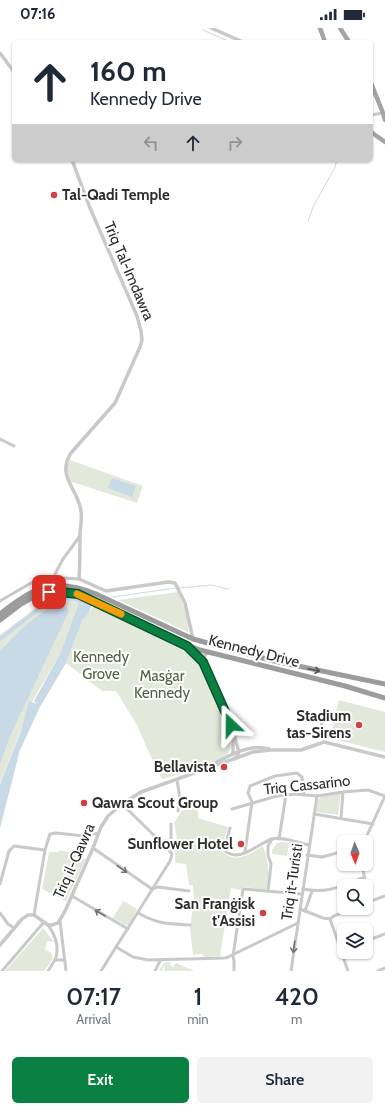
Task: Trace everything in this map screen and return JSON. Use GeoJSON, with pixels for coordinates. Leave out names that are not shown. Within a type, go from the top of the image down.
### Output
{"type":"FeatureCollection","features":[{"type":"Feature","properties":{"kind":"highway","name":"Kennedy Drive"},"geometry":{"type":"LineString","coordinates":[[0,614],[25,594],[42,588],[56,585],[67,585],[82,589],[193,639],[274,661],[385,684]]}},
{"type":"Feature","properties":{"kind":"highway","name":"Kennedy Drive"},"geometry":{"type":"LineString","coordinates":[[0,620],[21,604],[37,595],[49,592],[78,594],[187,646],[345,686],[385,698]]}},
{"type":"Feature","properties":{"kind":"main road"},"geometry":{"type":"LineString","coordinates":[[320,28],[324,40]]}},
{"type":"Feature","properties":{"kind":"main road"},"geometry":{"type":"LineString","coordinates":[[340,28],[348,40]]}},
{"type":"Feature","properties":{"kind":"main road"},"geometry":{"type":"LineString","coordinates":[[373,88],[385,120]]}},
{"type":"Feature","properties":{"kind":"main road"},"geometry":{"type":"LineString","coordinates":[[373,133],[385,142]]}},
{"type":"Feature","properties":{"kind":"street"},"geometry":{"type":"LineString","coordinates":[[211,28],[238,40]]}},
{"type":"Feature","properties":{"kind":"street"},"geometry":{"type":"LineString","coordinates":[[0,53],[12,69]]}},
{"type":"Feature","properties":{"kind":"street"},"geometry":{"type":"LineString","coordinates":[[373,115],[383,113]]}},
{"type":"Feature","properties":{"kind":"street","name":"Triq Tal-Imdawra"},"geometry":{"type":"LineString","coordinates":[[73,162],[84,194],[136,316],[141,331],[142,340],[115,403],[66,460],[67,478],[78,500],[81,511],[79,579]]}},
{"type":"Feature","properties":{"kind":"street"},"geometry":{"type":"LineString","coordinates":[[0,439],[14,446]]}},
{"type":"Feature","properties":{"kind":"street"},"geometry":{"type":"LineString","coordinates":[[53,578],[63,559],[80,535]]}},
{"type":"Feature","properties":{"kind":"street"},"geometry":{"type":"LineString","coordinates":[[0,600],[31,583],[53,578],[79,579],[106,591],[168,582],[176,583],[185,604],[193,639]]}},
{"type":"Feature","properties":{"kind":"street"},"geometry":{"type":"LineString","coordinates":[[187,646],[203,662],[231,725],[236,755]]}},
{"type":"Feature","properties":{"kind":"street"},"geometry":{"type":"LineString","coordinates":[[203,662],[203,658],[208,652]]}},
{"type":"Feature","properties":{"kind":"street"},"geometry":{"type":"LineString","coordinates":[[320,730],[324,715]]}},
{"type":"Feature","properties":{"kind":"street"},"geometry":{"type":"LineString","coordinates":[[236,755],[270,750],[301,750],[324,742],[385,757]]}},
{"type":"Feature","properties":{"kind":"street"},"geometry":{"type":"LineString","coordinates":[[236,755],[254,747],[270,750]]}},
{"type":"Feature","properties":{"kind":"street","name":"Triq il-Qawra"},"geometry":{"type":"LineString","coordinates":[[48,924],[52,925],[60,921],[101,827],[108,816],[122,804],[141,792],[203,770],[236,755]]}},
{"type":"Feature","properties":{"kind":"street"},"geometry":{"type":"LineString","coordinates":[[245,852],[252,802],[248,793],[250,786],[280,775],[297,773],[302,777],[304,795]]}},
{"type":"Feature","properties":{"kind":"street"},"geometry":{"type":"LineString","coordinates":[[177,780],[180,799],[178,811]]}},
{"type":"Feature","properties":{"kind":"street","name":"Triq Cassarino"},"geometry":{"type":"LineString","coordinates":[[232,809],[252,802],[286,795],[317,796],[368,790],[385,796]]}},
{"type":"Feature","properties":{"kind":"street"},"geometry":{"type":"LineString","coordinates":[[341,818],[343,792]]}},
{"type":"Feature","properties":{"kind":"street"},"geometry":{"type":"LineString","coordinates":[[279,839],[286,795]]}},
{"type":"Feature","properties":{"kind":"street","name":"Triq it-Turisti"},"geometry":{"type":"LineString","coordinates":[[291,971],[307,855],[317,796]]}},
{"type":"Feature","properties":{"kind":"street"},"geometry":{"type":"LineString","coordinates":[[368,835],[385,796]]}},
{"type":"Feature","properties":{"kind":"street"},"geometry":{"type":"LineString","coordinates":[[101,971],[138,914],[170,861],[172,854],[122,804]]}},
{"type":"Feature","properties":{"kind":"street"},"geometry":{"type":"LineString","coordinates":[[314,814],[373,824]]}},
{"type":"Feature","properties":{"kind":"street"},"geometry":{"type":"LineString","coordinates":[[166,847],[171,839],[171,824]]}},
{"type":"Feature","properties":{"kind":"street"},"geometry":{"type":"LineString","coordinates":[[230,828],[224,850],[228,854],[240,855],[272,840],[279,839],[309,845]]}},
{"type":"Feature","properties":{"kind":"street"},"geometry":{"type":"LineString","coordinates":[[34,915],[45,850],[50,834],[56,833],[84,836],[99,833]]}},
{"type":"Feature","properties":{"kind":"street"},"geometry":{"type":"LineString","coordinates":[[268,891],[271,864],[268,855],[268,846],[272,840]]}},
{"type":"Feature","properties":{"kind":"street"},"geometry":{"type":"LineString","coordinates":[[0,884],[9,851],[14,846],[45,850]]}},
{"type":"Feature","properties":{"kind":"street"},"geometry":{"type":"LineString","coordinates":[[93,848],[152,889]]}},
{"type":"Feature","properties":{"kind":"street"},"geometry":{"type":"LineString","coordinates":[[307,855],[322,857],[337,853]]}},
{"type":"Feature","properties":{"kind":"street"},"geometry":{"type":"LineString","coordinates":[[302,889],[327,891],[365,878],[364,871]]}},
{"type":"Feature","properties":{"kind":"street"},"geometry":{"type":"LineString","coordinates":[[152,889],[158,887],[189,891]]}},
{"type":"Feature","properties":{"kind":"street"},"geometry":{"type":"LineString","coordinates":[[234,971],[234,960],[232,956],[243,889],[302,894]]}},
{"type":"Feature","properties":{"kind":"street","name":"Triq it-Turisti"},"geometry":{"type":"LineString","coordinates":[[305,911],[312,891]]}},
{"type":"Feature","properties":{"kind":"street"},"geometry":{"type":"LineString","coordinates":[[72,896],[128,929]]}},
{"type":"Feature","properties":{"kind":"street"},"geometry":{"type":"LineString","coordinates":[[373,901],[385,896]]}},
{"type":"Feature","properties":{"kind":"street"},"geometry":{"type":"LineString","coordinates":[[300,909],[323,918],[330,919],[337,915]]}},
{"type":"Feature","properties":{"kind":"street"},"geometry":{"type":"LineString","coordinates":[[0,913],[8,924],[14,928]]}},
{"type":"Feature","properties":{"kind":"street"},"geometry":{"type":"LineString","coordinates":[[138,914],[151,921],[161,924],[190,925]]}},
{"type":"Feature","properties":{"kind":"street"},"geometry":{"type":"LineString","coordinates":[[0,945],[22,919],[28,915],[34,915],[48,924],[54,932],[57,942],[56,960],[48,971]]}},
{"type":"Feature","properties":{"kind":"street"},"geometry":{"type":"LineString","coordinates":[[330,919],[337,936]]}},
{"type":"Feature","properties":{"kind":"street"},"geometry":{"type":"LineString","coordinates":[[60,921],[66,971]]}},
{"type":"Feature","properties":{"kind":"street"},"geometry":{"type":"LineString","coordinates":[[2,971],[44,922]]}},
{"type":"Feature","properties":{"kind":"street"},"geometry":{"type":"LineString","coordinates":[[116,947],[133,956],[148,960],[226,958],[298,923]]}},
{"type":"Feature","properties":{"kind":"street"},"geometry":{"type":"LineString","coordinates":[[373,938],[385,934]]}},
{"type":"Feature","properties":{"kind":"street"},"geometry":{"type":"LineString","coordinates":[[345,959],[348,971]]}},
{"type":"Feature","properties":{"kind":"street"},"geometry":{"type":"LineString","coordinates":[[56,960],[65,960]]}},
{"type":"Feature","properties":{"kind":"street"},"geometry":{"type":"LineString","coordinates":[[155,971],[160,960]]}},
{"type":"Feature","properties":{"kind":"street"},"geometry":{"type":"LineString","coordinates":[[378,971],[385,968]]}},
{"type":"Feature","properties":{"kind":"green space"},"geometry":{"type":"Polygon","coordinates":[[[70,460],[143,486],[137,503],[69,481],[67,468],[70,460]]]}},
{"type":"Feature","properties":{"kind":"green space","name":"Masġar Kennedy"},"geometry":{"type":"Polygon","coordinates":[[[178,592],[186,612],[188,632],[118,600],[178,592]]]}},
{"type":"Feature","properties":{"kind":"green space"},"geometry":{"type":"Polygon","coordinates":[[[62,595],[71,596],[78,599],[78,605],[60,654],[33,700],[0,783],[0,635],[44,602],[62,595]]]}},
{"type":"Feature","properties":{"kind":"green space","name":"Masġar Kennedy"},"geometry":{"type":"Polygon","coordinates":[[[94,606],[185,649],[192,654],[220,706],[225,720],[231,744],[227,754],[191,771],[162,779],[137,725],[116,691],[102,691],[66,663],[83,619],[94,606]]]}},
{"type":"Feature","properties":{"kind":"green space","name":"Stadium tas-Sirens"},"geometry":{"type":"Polygon","coordinates":[[[339,700],[385,712],[385,752],[330,738],[339,700]]]}},
{"type":"Feature","properties":{"kind":"green space"},"geometry":{"type":"Polygon","coordinates":[[[341,793],[338,815],[316,812],[318,800],[323,795],[341,793]]]}},
{"type":"Feature","properties":{"kind":"green space"},"geometry":{"type":"Polygon","coordinates":[[[184,807],[198,809],[198,818],[228,827],[222,851],[227,855],[237,858],[242,857],[263,846],[267,858],[267,890],[244,887],[240,890],[231,888],[220,956],[204,957],[202,954],[193,955],[190,928],[194,900],[193,885],[189,885],[186,864],[175,863],[173,842],[177,840],[174,823],[184,807]]]}},
{"type":"Feature","properties":{"kind":"green space"},"geometry":{"type":"Polygon","coordinates":[[[277,843],[289,843],[287,856],[272,854],[272,850],[277,843]]]}},
{"type":"Feature","properties":{"kind":"green space"},"geometry":{"type":"Polygon","coordinates":[[[59,850],[78,854],[77,857],[86,859],[66,901],[42,889],[49,852],[58,852],[59,850]]]}},
{"type":"Feature","properties":{"kind":"green space"},"geometry":{"type":"Polygon","coordinates":[[[123,901],[137,909],[129,925],[125,925],[113,918],[123,901]]]}},
{"type":"Feature","properties":{"kind":"green space"},"geometry":{"type":"Polygon","coordinates":[[[43,928],[54,942],[47,941],[45,950],[51,952],[53,959],[44,971],[5,971],[43,928]]]}},
{"type":"Feature","properties":{"kind":"green space"},"geometry":{"type":"Polygon","coordinates":[[[166,962],[171,962],[170,965],[173,967],[176,963],[194,971],[164,971],[165,964],[162,971],[159,971],[166,962]]]}},
{"type":"Feature","properties":{"kind":"water"},"geometry":{"type":"Polygon","coordinates":[[[112,478],[136,486],[132,497],[108,488],[112,478]]]}},
{"type":"Feature","properties":{"kind":"water"},"geometry":{"type":"Polygon","coordinates":[[[78,599],[82,601],[82,606],[83,601],[92,605],[88,614],[83,619],[66,663],[40,707],[20,750],[0,828],[0,784],[21,731],[29,701],[37,704],[34,701],[60,654],[78,605],[78,599]]]}},
{"type":"Feature","properties":{"kind":"water"},"geometry":{"type":"Polygon","coordinates":[[[63,603],[69,611],[10,736],[0,764],[0,651],[37,616],[54,606],[63,603]]]}},
{"type":"Feature","properties":{"kind":"waterway"},"geometry":{"type":"LineString","coordinates":[[203,30],[226,40]]}},
{"type":"Feature","properties":{"kind":"waterway"},"geometry":{"type":"LineString","coordinates":[[308,221],[313,207],[336,162]]}},
{"type":"Feature","properties":{"kind":"waterway"},"geometry":{"type":"LineString","coordinates":[[179,588],[212,585],[228,589]]}},
{"type":"Feature","properties":{"kind":"waterway"},"geometry":{"type":"LineString","coordinates":[[112,597],[176,588]]}},
{"type":"Feature","properties":{"kind":"waterway"},"geometry":{"type":"LineString","coordinates":[[0,639],[46,603],[69,598],[81,602]]}},
{"type":"Feature","properties":{"kind":"slow traffic"},"geometry":{"type":"LineString","coordinates":[[77,594],[121,614]]}},
{"type":"Feature","properties":{"kind":"place","name":"Tal-Qadi Temple"},"geometry":{"type":"Point","coordinates":[54,195]}},
{"type":"Feature","properties":{"kind":"place","name":"Stadium tas-Sirens"},"geometry":{"type":"Point","coordinates":[359,725]}},
{"type":"Feature","properties":{"kind":"place","name":"Bellavista"},"geometry":{"type":"Point","coordinates":[224,767]}},
{"type":"Feature","properties":{"kind":"place","name":"Qawra Scout Group"},"geometry":{"type":"Point","coordinates":[84,803]}},
{"type":"Feature","properties":{"kind":"place","name":"Sunflower Hotel"},"geometry":{"type":"Point","coordinates":[241,844]}},
{"type":"Feature","properties":{"kind":"place","name":"San Franġisk t'Assisi"},"geometry":{"type":"Point","coordinates":[263,913]}},
{"type":"Feature","properties":{"kind":"route"},"geometry":{"type":"LineString","coordinates":[[49,592],[78,594],[187,646],[203,662],[228,715],[231,725]]}},
{"type":"Feature","properties":{"kind":"park label","name":"Kennedy Grove"},"geometry":{"type":"Point","coordinates":[101,666]}}]}
